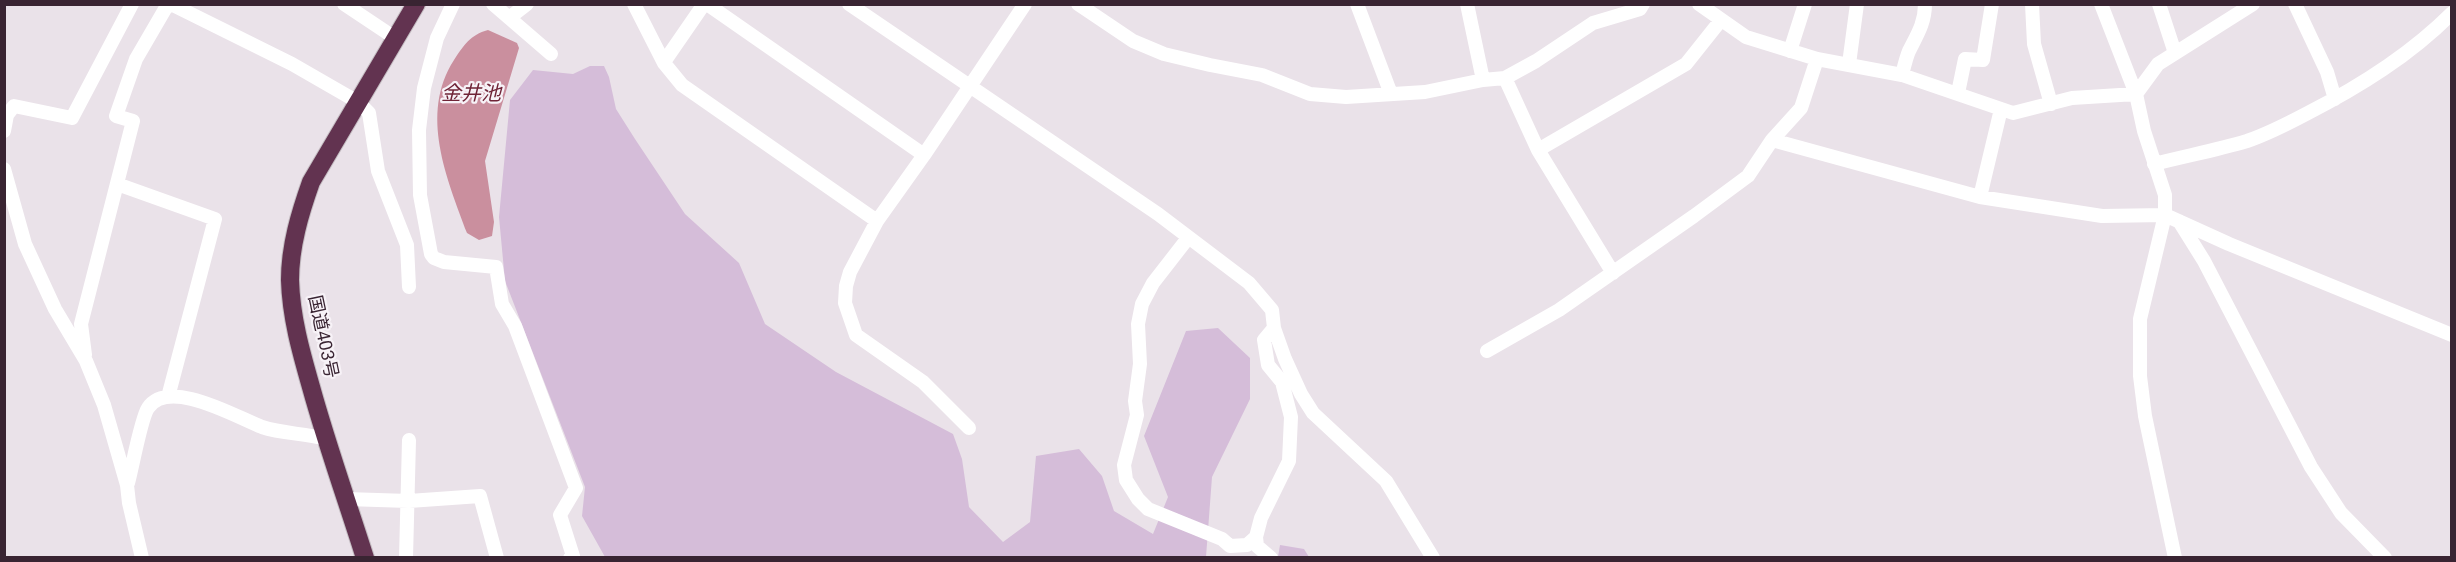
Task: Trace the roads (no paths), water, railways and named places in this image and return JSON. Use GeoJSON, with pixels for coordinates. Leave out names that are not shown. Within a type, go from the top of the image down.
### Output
{"type":"FeatureCollection","features":[{"type":"Feature","properties":{"kind":"highway","name":"国道403号"},"geometry":{"type":"LineString","coordinates":[[365,558],[325,439],[297,339],[290,279],[293,246],[301,210],[311,182],[416,4]]}},
{"type":"Feature","properties":{"kind":"street"},"geometry":{"type":"LineString","coordinates":[[4,131],[7,115],[14,106],[72,118],[132,4]]}},
{"type":"Feature","properties":{"kind":"street"},"geometry":{"type":"LineString","coordinates":[[86,361],[81,324],[133,121],[116,116],[136,59],[170,4],[292,64],[358,102],[369,113],[378,171],[407,245],[409,287]]}},
{"type":"Feature","properties":{"kind":"street"},"geometry":{"type":"LineString","coordinates":[[344,4],[395,38]]}},
{"type":"Feature","properties":{"kind":"street"},"geometry":{"type":"LineString","coordinates":[[453,4],[437,38],[429,65],[419,130],[420,195],[431,254],[438,261],[496,267],[502,304],[515,326],[576,488],[560,515],[573,556],[570,558]]}},
{"type":"Feature","properties":{"kind":"street"},"geometry":{"type":"LineString","coordinates":[[493,4],[551,54]]}},
{"type":"Feature","properties":{"kind":"street"},"geometry":{"type":"LineString","coordinates":[[509,18],[527,4]]}},
{"type":"Feature","properties":{"kind":"street"},"geometry":{"type":"LineString","coordinates":[[634,4],[664,62],[682,85],[876,221]]}},
{"type":"Feature","properties":{"kind":"street"},"geometry":{"type":"LineString","coordinates":[[664,62],[705,4],[924,155]]}},
{"type":"Feature","properties":{"kind":"street"},"geometry":{"type":"LineString","coordinates":[[849,4],[1158,214],[1249,283],[1272,310],[1274,328],[1301,394],[1313,413],[1386,481],[1433,558]]}},
{"type":"Feature","properties":{"kind":"street"},"geometry":{"type":"LineString","coordinates":[[969,428],[923,382],[856,335],[845,303],[846,286],[850,272],[876,221],[924,155],[1025,4]]}},
{"type":"Feature","properties":{"kind":"street"},"geometry":{"type":"LineString","coordinates":[[1078,4],[1133,41],[1164,54],[1262,75],[1310,94],[1346,97],[1425,92],[1483,80],[1505,78],[1536,61],[1593,23],[1640,9],[1643,4]]}},
{"type":"Feature","properties":{"kind":"street"},"geometry":{"type":"LineString","coordinates":[[1357,4],[1390,94]]}},
{"type":"Feature","properties":{"kind":"street"},"geometry":{"type":"LineString","coordinates":[[1467,4],[1483,80]]}},
{"type":"Feature","properties":{"kind":"street"},"geometry":{"type":"LineString","coordinates":[[1699,4],[1746,37],[1817,59],[1902,75],[2013,113],[2072,98],[2136,94]]}},
{"type":"Feature","properties":{"kind":"street"},"geometry":{"type":"LineString","coordinates":[[1790,51],[1805,4]]}},
{"type":"Feature","properties":{"kind":"street"},"geometry":{"type":"LineString","coordinates":[[1849,64],[1857,4]]}},
{"type":"Feature","properties":{"kind":"street"},"geometry":{"type":"LineString","coordinates":[[1902,75],[1908,52],[1918,37],[1925,14],[1925,4]]}},
{"type":"Feature","properties":{"kind":"street"},"geometry":{"type":"LineString","coordinates":[[1958,93],[1965,59],[1983,60],[1992,4]]}},
{"type":"Feature","properties":{"kind":"street"},"geometry":{"type":"LineString","coordinates":[[2032,4],[2034,44],[2051,104]]}},
{"type":"Feature","properties":{"kind":"street"},"geometry":{"type":"LineString","coordinates":[[2102,4],[2136,94],[2154,164],[2166,195],[2165,215],[2140,320],[2140,376],[2145,416],[2175,558]]}},
{"type":"Feature","properties":{"kind":"street"},"geometry":{"type":"LineString","coordinates":[[2159,4],[2175,53]]}},
{"type":"Feature","properties":{"kind":"street"},"geometry":{"type":"LineString","coordinates":[[2136,94],[2157,64],[2253,4]]}},
{"type":"Feature","properties":{"kind":"street"},"geometry":{"type":"LineString","coordinates":[[2295,4],[2327,72],[2335,99]]}},
{"type":"Feature","properties":{"kind":"street"},"geometry":{"type":"LineString","coordinates":[[2154,164],[2249,140],[2275,130],[2335,99],[2383,70],[2409,51],[2451,13]]}},
{"type":"Feature","properties":{"kind":"street"},"geometry":{"type":"LineString","coordinates":[[1538,150],[1686,64],[1721,20]]}},
{"type":"Feature","properties":{"kind":"street"},"geometry":{"type":"LineString","coordinates":[[1487,351],[1559,310],[1748,176],[1772,140],[1801,108],[1817,59]]}},
{"type":"Feature","properties":{"kind":"street"},"geometry":{"type":"LineString","coordinates":[[1505,78],[1538,150],[1613,273]]}},
{"type":"Feature","properties":{"kind":"street"},"geometry":{"type":"LineString","coordinates":[[1980,197],[2001,109]]}},
{"type":"Feature","properties":{"kind":"street"},"geometry":{"type":"LineString","coordinates":[[1772,140],[1980,197],[2102,216],[2165,215],[2229,244],[2451,335]]}},
{"type":"Feature","properties":{"kind":"street"},"geometry":{"type":"LineString","coordinates":[[4,169],[25,244],[54,309],[86,361],[104,405],[127,485],[142,558]]}},
{"type":"Feature","properties":{"kind":"street"},"geometry":{"type":"LineString","coordinates":[[117,184],[215,219],[168,397]]}},
{"type":"Feature","properties":{"kind":"street"},"geometry":{"type":"LineString","coordinates":[[2179,221],[2204,261],[2311,466],[2341,513],[2385,558]]}},
{"type":"Feature","properties":{"kind":"street"},"geometry":{"type":"LineString","coordinates":[[1188,238],[1153,283],[1142,304],[1138,324],[1140,364],[1136,401],[1137,415],[1124,465],[1126,480],[1138,499],[1148,509],[1222,539],[1230,546],[1247,544],[1256,537]]}},
{"type":"Feature","properties":{"kind":"street"},"geometry":{"type":"LineString","coordinates":[[1271,558],[1257,546],[1256,537],[1262,518],[1289,461],[1291,417],[1282,382],[1268,364],[1264,340],[1274,328]]}},
{"type":"Feature","properties":{"kind":"street"},"geometry":{"type":"LineString","coordinates":[[127,485],[147,409],[155,402],[168,397],[211,404],[264,427],[325,439]]}},
{"type":"Feature","properties":{"kind":"street"},"geometry":{"type":"LineString","coordinates":[[406,558],[409,440]]}},
{"type":"Feature","properties":{"kind":"street"},"geometry":{"type":"LineString","coordinates":[[346,499],[409,501],[480,496],[497,558]]}},
{"type":"Feature","properties":{"kind":"water","name":"金井池"},"geometry":{"type":"Polygon","coordinates":[[[488,30],[517,43],[519,48],[485,161],[494,222],[492,236],[479,240],[467,233],[459,212],[445,169],[437,124],[438,102],[444,81],[454,60],[464,45],[488,30]]]}}]}
